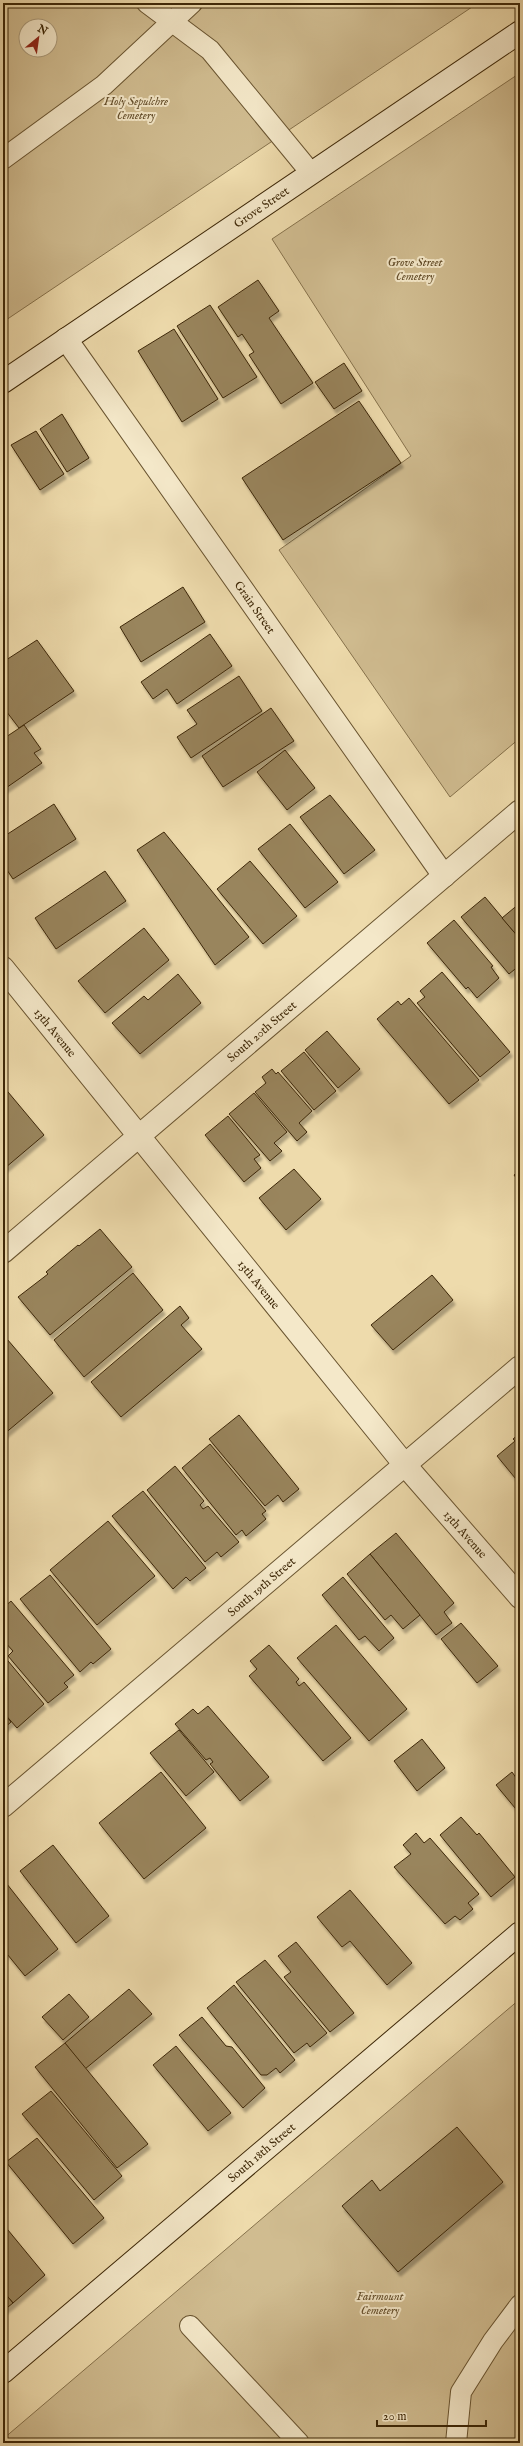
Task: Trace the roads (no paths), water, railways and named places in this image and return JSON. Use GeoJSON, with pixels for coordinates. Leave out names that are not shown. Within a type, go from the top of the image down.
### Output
{"type":"FeatureCollection","features":[{"type":"Feature","properties":{"kind":"street","name":"Grove Street"},"geometry":{"type":"LineString","coordinates":[[3,382],[520,32]]}},
{"type":"Feature","properties":{"kind":"street","name":"Grain Street"},"geometry":{"type":"LineString","coordinates":[[66,339],[444,876]]}},
{"type":"Feature","properties":{"kind":"street","name":"South 20th Street"},"geometry":{"type":"LineString","coordinates":[[3,1252],[520,811]]}},
{"type":"Feature","properties":{"kind":"street","name":"13th Avenue"},"geometry":{"type":"LineString","coordinates":[[3,968],[405,1465],[520,1597]]}},
{"type":"Feature","properties":{"kind":"street","name":"South 19th Street"},"geometry":{"type":"LineString","coordinates":[[3,1806],[520,1367]]}},
{"type":"Feature","properties":{"kind":"street","name":"South 18th Street"},"geometry":{"type":"LineString","coordinates":[[3,2372],[520,1933]]}},
{"type":"Feature","properties":{"kind":"lane"},"geometry":{"type":"LineString","coordinates":[[147,3],[210,50],[311,173]]}},
{"type":"Feature","properties":{"kind":"lane"},"geometry":{"type":"LineString","coordinates":[[3,159],[104,85],[192,3]]}},
{"type":"Feature","properties":{"kind":"lane"},"geometry":{"type":"LineString","coordinates":[[456,2443],[461,2392],[493,2341],[520,2305]]}},
{"type":"Feature","properties":{"kind":"lane"},"geometry":{"type":"LineString","coordinates":[[190,2326],[299,2443]]}},
{"type":"Feature","properties":{"kind":"park label","name":"Holy Sepulchre Cemetery"},"geometry":{"type":"Point","coordinates":[136,108]}},
{"type":"Feature","properties":{"kind":"park label","name":"Grove Street Cemetery"},"geometry":{"type":"Point","coordinates":[415,269]}},
{"type":"Feature","properties":{"kind":"park label","name":"Fairmount Cemetery"},"geometry":{"type":"Point","coordinates":[380,2303]}}]}
